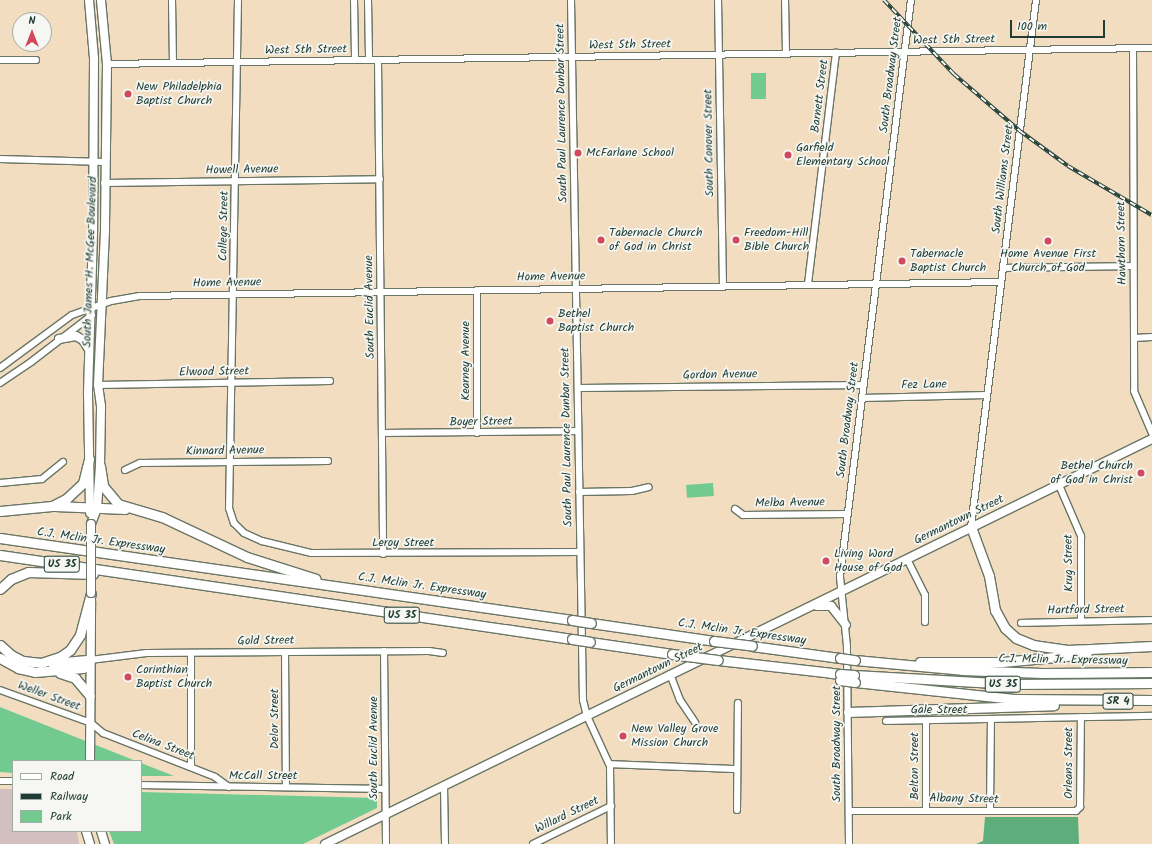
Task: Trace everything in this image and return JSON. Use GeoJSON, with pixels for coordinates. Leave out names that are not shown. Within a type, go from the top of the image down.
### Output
{"type":"FeatureCollection","features":[{"type":"Feature","properties":{"kind":"highway"},"geometry":{"type":"LineString","coordinates":[[52,506],[66,499],[80,488],[86,475],[89,459]]}},
{"type":"Feature","properties":{"kind":"highway"},"geometry":{"type":"LineString","coordinates":[[100,466],[107,494],[118,504],[130,509],[174,521],[270,566],[334,585]]}},
{"type":"Feature","properties":{"kind":"highway"},"geometry":{"type":"LineString","coordinates":[[0,511],[52,506],[130,509]]}},
{"type":"Feature","properties":{"kind":"highway"},"geometry":{"type":"LineString","coordinates":[[971,527],[989,576],[995,610],[1010,634],[1023,642],[1068,650],[1120,649]]}},
{"type":"Feature","properties":{"kind":"highway","name":"C.J. Mclin Jr. Expressway"},"geometry":{"type":"LineString","coordinates":[[0,538],[273,579],[334,585],[714,641],[879,663],[962,670],[1152,672]]}},
{"type":"Feature","properties":{"kind":"highway","name":"US 35"},"geometry":{"type":"LineString","coordinates":[[0,555],[672,654],[855,678]]}},
{"type":"Feature","properties":{"kind":"highway"},"geometry":{"type":"LineString","coordinates":[[0,589],[11,579],[35,571],[125,574]]}},
{"type":"Feature","properties":{"kind":"highway"},"geometry":{"type":"LineString","coordinates":[[41,662],[60,657],[75,643],[91,593]]}},
{"type":"Feature","properties":{"kind":"highway"},"geometry":{"type":"LineString","coordinates":[[0,645],[17,658],[41,662],[90,660]]}},
{"type":"Feature","properties":{"kind":"highway"},"geometry":{"type":"LineString","coordinates":[[879,663],[1002,662],[1070,657],[1120,649],[1152,646]]}},
{"type":"Feature","properties":{"kind":"highway"},"geometry":{"type":"LineString","coordinates":[[0,658],[22,670],[51,671],[83,668],[90,660]]}},
{"type":"Feature","properties":{"kind":"highway"},"geometry":{"type":"LineString","coordinates":[[51,671],[75,678],[90,696]]}},
{"type":"Feature","properties":{"kind":"highway","name":"C.J. Mclin Jr. Expressway"},"geometry":{"type":"LineString","coordinates":[[855,678],[1008,684],[1152,683]]}},
{"type":"Feature","properties":{"kind":"highway","name":"SR 4"},"geometry":{"type":"LineString","coordinates":[[855,678],[963,696],[1084,701],[1152,700]]}},
{"type":"Feature","properties":{"kind":"highway"},"geometry":{"type":"LineString","coordinates":[[848,712],[1047,706],[1084,701]]}},
{"type":"Feature","properties":{"kind":"main road","name":"South James H. McGee Boulevard"},"geometry":{"type":"LineString","coordinates":[[89,0],[94,45],[90,313],[88,349],[89,459],[93,508]]}},
{"type":"Feature","properties":{"kind":"main road","name":"South James H. McGee Boulevard"},"geometry":{"type":"LineString","coordinates":[[90,760],[91,524],[100,466],[101,406],[98,385],[102,304],[104,183],[106,162],[107,64],[101,0]]}},
{"type":"Feature","properties":{"kind":"main road"},"geometry":{"type":"LineString","coordinates":[[59,339],[76,336],[84,340],[88,349]]}},
{"type":"Feature","properties":{"kind":"main road","name":"Germantown Street"},"geometry":{"type":"LineString","coordinates":[[325,844],[1152,439]]}},
{"type":"Feature","properties":{"kind":"main road"},"geometry":{"type":"LineString","coordinates":[[812,606],[831,606],[846,625]]}},
{"type":"Feature","properties":{"kind":"main road"},"geometry":{"type":"LineString","coordinates":[[86,832],[90,844]]}},
{"type":"Feature","properties":{"kind":"main road"},"geometry":{"type":"LineString","coordinates":[[101,832],[105,844]]}},
{"type":"Feature","properties":{"kind":"street"},"geometry":{"type":"LineString","coordinates":[[172,0],[173,63]]}},
{"type":"Feature","properties":{"kind":"street","name":"College Street"},"geometry":{"type":"LineString","coordinates":[[234,523],[229,508],[234,294],[238,0]]}},
{"type":"Feature","properties":{"kind":"street"},"geometry":{"type":"LineString","coordinates":[[354,0],[355,60]]}},
{"type":"Feature","properties":{"kind":"street"},"geometry":{"type":"LineString","coordinates":[[368,0],[369,60]]}},
{"type":"Feature","properties":{"kind":"street","name":"South Paul Laurence Dunbar Street"},"geometry":{"type":"LineString","coordinates":[[571,0],[582,700],[587,716],[610,764],[611,844]]}},
{"type":"Feature","properties":{"kind":"street","name":"South Conover Street"},"geometry":{"type":"LineString","coordinates":[[718,0],[723,286]]}},
{"type":"Feature","properties":{"kind":"street"},"geometry":{"type":"LineString","coordinates":[[785,0],[786,54]]}},
{"type":"Feature","properties":{"kind":"street","name":"South Broadway Street"},"geometry":{"type":"LineString","coordinates":[[849,844],[846,625],[843,590],[840,577],[911,0]]}},
{"type":"Feature","properties":{"kind":"street","name":"South Williams Street"},"geometry":{"type":"LineString","coordinates":[[971,527],[1036,0]]}},
{"type":"Feature","properties":{"kind":"street","name":"Hawthorn Street"},"geometry":{"type":"LineString","coordinates":[[1133,48],[1133,266],[1135,395],[1152,433]]}},
{"type":"Feature","properties":{"kind":"street","name":"West 5th Street"},"geometry":{"type":"LineString","coordinates":[[107,64],[1152,48]]}},
{"type":"Feature","properties":{"kind":"street","name":"Barnett Street"},"geometry":{"type":"LineString","coordinates":[[808,284],[836,53]]}},
{"type":"Feature","properties":{"kind":"street"},"geometry":{"type":"LineString","coordinates":[[0,60],[36,60]]}},
{"type":"Feature","properties":{"kind":"street","name":"South Euclid Avenue"},"geometry":{"type":"LineString","coordinates":[[378,60],[383,434],[383,554]]}},
{"type":"Feature","properties":{"kind":"street"},"geometry":{"type":"LineString","coordinates":[[0,159],[106,162]]}},
{"type":"Feature","properties":{"kind":"street","name":"Howell Avenue"},"geometry":{"type":"LineString","coordinates":[[104,183],[380,179]]}},
{"type":"Feature","properties":{"kind":"street"},"geometry":{"type":"LineString","coordinates":[[1003,268],[1133,266]]}},
{"type":"Feature","properties":{"kind":"street","name":"Home Avenue"},"geometry":{"type":"LineString","coordinates":[[102,304],[140,296],[1001,282]]}},
{"type":"Feature","properties":{"kind":"street","name":"Kearney Avenue"},"geometry":{"type":"LineString","coordinates":[[477,290],[477,433]]}},
{"type":"Feature","properties":{"kind":"street"},"geometry":{"type":"LineString","coordinates":[[0,383],[31,362],[102,304]]}},
{"type":"Feature","properties":{"kind":"street"},"geometry":{"type":"LineString","coordinates":[[0,368],[72,315],[90,313]]}},
{"type":"Feature","properties":{"kind":"street"},"geometry":{"type":"LineString","coordinates":[[1134,338],[1152,337]]}},
{"type":"Feature","properties":{"kind":"street","name":"Elwood Street"},"geometry":{"type":"LineString","coordinates":[[98,385],[330,381]]}},
{"type":"Feature","properties":{"kind":"street","name":"Gordon Avenue"},"geometry":{"type":"LineString","coordinates":[[578,388],[864,385]]}},
{"type":"Feature","properties":{"kind":"street","name":"Fez Lane"},"geometry":{"type":"LineString","coordinates":[[862,398],[987,395]]}},
{"type":"Feature","properties":{"kind":"street","name":"Boyer Street"},"geometry":{"type":"LineString","coordinates":[[383,434],[578,432]]}},
{"type":"Feature","properties":{"kind":"street","name":"Kinnard Avenue"},"geometry":{"type":"LineString","coordinates":[[125,470],[140,463],[328,461]]}},
{"type":"Feature","properties":{"kind":"street"},"geometry":{"type":"LineString","coordinates":[[0,483],[42,479],[63,462]]}},
{"type":"Feature","properties":{"kind":"street","name":"Krug Street"},"geometry":{"type":"LineString","coordinates":[[1059,485],[1081,536],[1081,621]]}},
{"type":"Feature","properties":{"kind":"street"},"geometry":{"type":"LineString","coordinates":[[579,492],[632,491],[649,487]]}},
{"type":"Feature","properties":{"kind":"street","name":"Melba Avenue"},"geometry":{"type":"LineString","coordinates":[[735,509],[743,514],[847,514]]}},
{"type":"Feature","properties":{"kind":"street","name":"Leroy Street"},"geometry":{"type":"LineString","coordinates":[[234,523],[244,533],[295,551],[331,555],[580,552]]}},
{"type":"Feature","properties":{"kind":"street"},"geometry":{"type":"LineString","coordinates":[[906,559],[925,595],[925,622]]}},
{"type":"Feature","properties":{"kind":"street","name":"Hartford Street"},"geometry":{"type":"LineString","coordinates":[[1021,623],[1152,620]]}},
{"type":"Feature","properties":{"kind":"street","name":"Gold Street"},"geometry":{"type":"LineString","coordinates":[[90,660],[147,653],[384,652],[428,650],[443,653]]}},
{"type":"Feature","properties":{"kind":"street","name":"Delor Street"},"geometry":{"type":"LineString","coordinates":[[285,652],[286,787]]}},
{"type":"Feature","properties":{"kind":"street","name":"South Euclid Avenue"},"geometry":{"type":"LineString","coordinates":[[384,652],[386,844]]}},
{"type":"Feature","properties":{"kind":"street"},"geometry":{"type":"LineString","coordinates":[[191,653],[191,768]]}},
{"type":"Feature","properties":{"kind":"street"},"geometry":{"type":"LineString","coordinates":[[670,674],[680,700],[695,722]]}},
{"type":"Feature","properties":{"kind":"street","name":"Weller Street"},"geometry":{"type":"LineString","coordinates":[[0,690],[90,723]]}},
{"type":"Feature","properties":{"kind":"street"},"geometry":{"type":"LineString","coordinates":[[737,810],[738,703]]}},
{"type":"Feature","properties":{"kind":"street"},"geometry":{"type":"LineString","coordinates":[[1080,717],[1152,716]]}},
{"type":"Feature","properties":{"kind":"street","name":"Gale Street"},"geometry":{"type":"LineString","coordinates":[[886,721],[926,722],[1032,717],[1080,717]]}},
{"type":"Feature","properties":{"kind":"street","name":"Orleans Street"},"geometry":{"type":"LineString","coordinates":[[1079,810],[1080,717]]}},
{"type":"Feature","properties":{"kind":"street"},"geometry":{"type":"LineString","coordinates":[[990,810],[991,720]]}},
{"type":"Feature","properties":{"kind":"street","name":"Belton Street"},"geometry":{"type":"LineString","coordinates":[[926,722],[926,810]]}},
{"type":"Feature","properties":{"kind":"street","name":"Celina Street"},"geometry":{"type":"LineString","coordinates":[[90,723],[103,733],[216,777],[229,787]]}},
{"type":"Feature","properties":{"kind":"street"},"geometry":{"type":"LineString","coordinates":[[610,764],[737,769]]}},
{"type":"Feature","properties":{"kind":"street"},"geometry":{"type":"LineString","coordinates":[[0,781],[12,781]]}},
{"type":"Feature","properties":{"kind":"street","name":"McCall Street"},"geometry":{"type":"LineString","coordinates":[[142,785],[385,789]]}},
{"type":"Feature","properties":{"kind":"street"},"geometry":{"type":"LineString","coordinates":[[444,786],[445,844]]}},
{"type":"Feature","properties":{"kind":"street","name":"Willard Street"},"geometry":{"type":"LineString","coordinates":[[533,844],[611,806]]}},
{"type":"Feature","properties":{"kind":"street","name":"Albany Street"},"geometry":{"type":"LineString","coordinates":[[849,811],[1079,810]]}},
{"type":"Feature","properties":{"kind":"shaded area"},"geometry":{"type":"Polygon","coordinates":[[[0,789],[12,789],[12,832],[77,832],[79,844],[0,844],[0,789]]]}},
{"type":"Feature","properties":{"kind":"green space"},"geometry":{"type":"Polygon","coordinates":[[[751,73],[766,73],[766,99],[751,99],[751,73]]]}},
{"type":"Feature","properties":{"kind":"green space"},"geometry":{"type":"Polygon","coordinates":[[[713,483],[714,496],[687,498],[686,485],[713,483]]]}},
{"type":"Feature","properties":{"kind":"green space"},"geometry":{"type":"Polygon","coordinates":[[[0,707],[133,760],[12,760],[12,773],[0,772],[0,707]]]}},
{"type":"Feature","properties":{"kind":"green space"},"geometry":{"type":"Polygon","coordinates":[[[142,763],[174,776],[142,776],[142,763]]]}},
{"type":"Feature","properties":{"kind":"green space"},"geometry":{"type":"Polygon","coordinates":[[[142,792],[377,798],[377,808],[303,844],[114,844],[109,832],[142,832],[142,792]]]}},
{"type":"Feature","properties":{"kind":"green space"},"geometry":{"type":"Polygon","coordinates":[[[985,817],[1078,817],[1079,844],[976,844],[983,841],[985,817]]]}},
{"type":"Feature","properties":{"kind":"railway"},"geometry":{"type":"LineString","coordinates":[[884,0],[954,74],[1020,131],[1068,166],[1152,215]]}},
{"type":"Feature","properties":{"kind":"place","name":"New Philadelphia Baptist Church"},"geometry":{"type":"Point","coordinates":[128,94]}},
{"type":"Feature","properties":{"kind":"place","name":"McFarlane School"},"geometry":{"type":"Point","coordinates":[578,153]}},
{"type":"Feature","properties":{"kind":"place","name":"Garfield Elementary School"},"geometry":{"type":"Point","coordinates":[788,155]}},
{"type":"Feature","properties":{"kind":"place","name":"Tabernacle Church of God in Christ"},"geometry":{"type":"Point","coordinates":[601,240]}},
{"type":"Feature","properties":{"kind":"place","name":"Freedom-Hill Bible Church"},"geometry":{"type":"Point","coordinates":[736,240]}},
{"type":"Feature","properties":{"kind":"place","name":"Home Avenue First Church of God"},"geometry":{"type":"Point","coordinates":[1048,241]}},
{"type":"Feature","properties":{"kind":"place","name":"Tabernacle Baptist Church"},"geometry":{"type":"Point","coordinates":[902,261]}},
{"type":"Feature","properties":{"kind":"place","name":"Bethel Baptist Church"},"geometry":{"type":"Point","coordinates":[550,321]}},
{"type":"Feature","properties":{"kind":"place","name":"Bethel Church of God in Christ"},"geometry":{"type":"Point","coordinates":[1141,473]}},
{"type":"Feature","properties":{"kind":"place","name":"Living Word House of God"},"geometry":{"type":"Point","coordinates":[826,561]}},
{"type":"Feature","properties":{"kind":"place","name":"Corinthian Baptist Church"},"geometry":{"type":"Point","coordinates":[128,677]}},
{"type":"Feature","properties":{"kind":"place","name":"New Valley Grove Mission Church"},"geometry":{"type":"Point","coordinates":[623,736]}}]}
